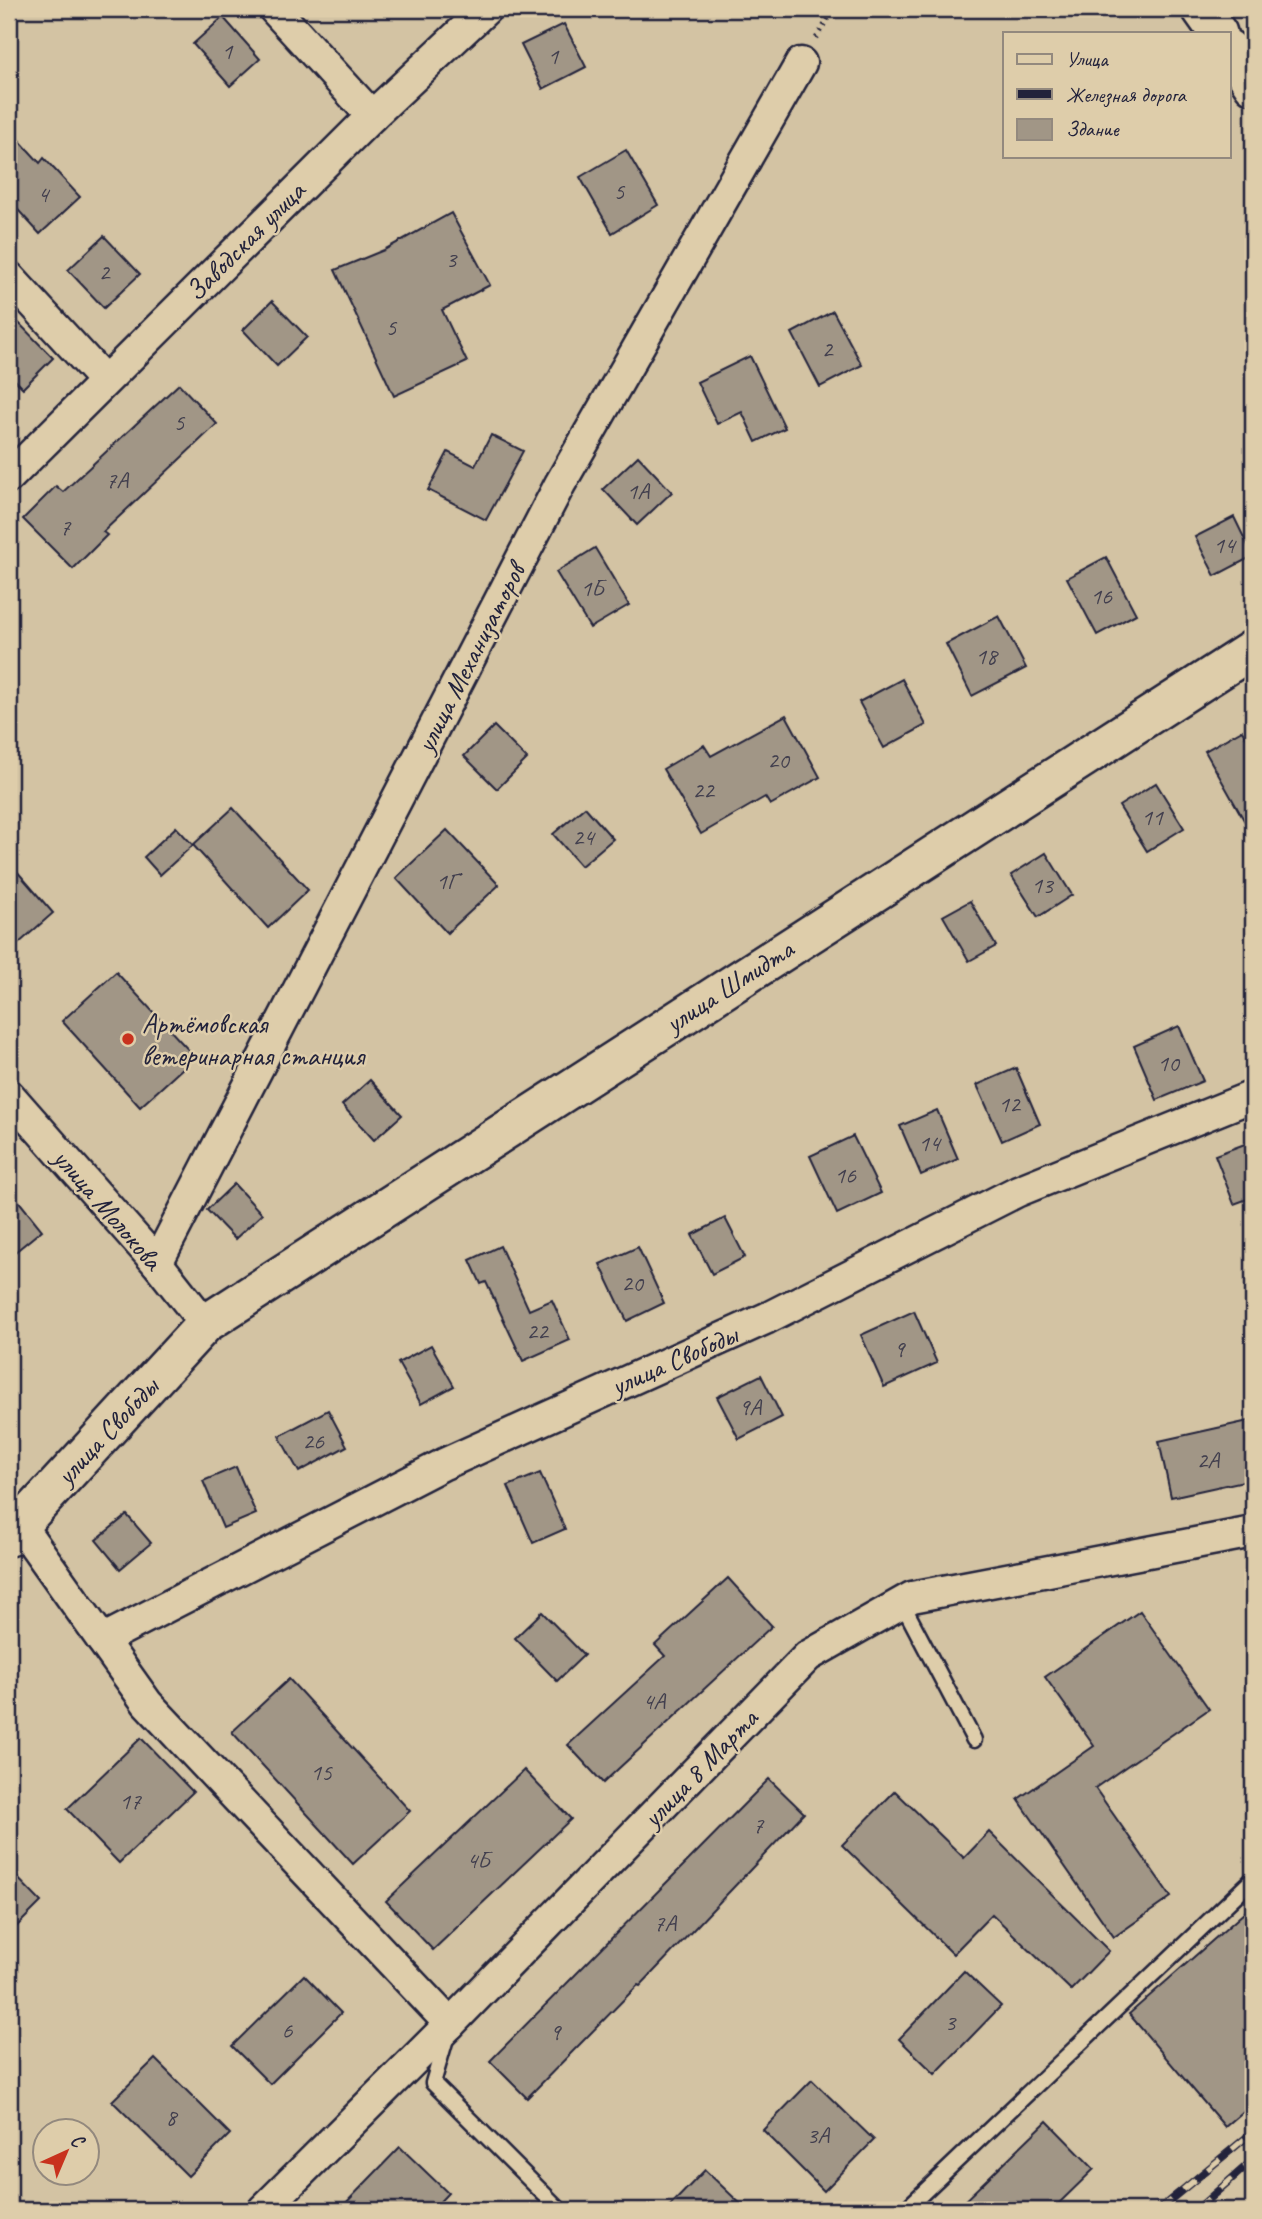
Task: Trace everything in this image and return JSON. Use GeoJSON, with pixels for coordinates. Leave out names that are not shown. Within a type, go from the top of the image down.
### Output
{"type":"FeatureCollection","features":[{"type":"Feature","properties":{"kind":"street"},"geometry":{"type":"LineString","coordinates":[[274,9],[372,116]]}},
{"type":"Feature","properties":{"kind":"street","name":"Заводская улица"},"geometry":{"type":"LineString","coordinates":[[9,477],[372,116],[486,9]]}},
{"type":"Feature","properties":{"kind":"street"},"geometry":{"type":"LineString","coordinates":[[1201,9],[1217,32]]}},
{"type":"Feature","properties":{"kind":"street"},"geometry":{"type":"LineString","coordinates":[[1230,50],[1253,85]]}},
{"type":"Feature","properties":{"kind":"street","name":"улица Механизаторов"},"geometry":{"type":"LineString","coordinates":[[158,1263],[560,484],[801,63]]}},
{"type":"Feature","properties":{"kind":"street"},"geometry":{"type":"LineString","coordinates":[[9,277],[104,380]]}},
{"type":"Feature","properties":{"kind":"street","name":"улица Шмидта"},"geometry":{"type":"LineString","coordinates":[[205,1324],[1253,649]]}},
{"type":"Feature","properties":{"kind":"street","name":"улица Молокова"},"geometry":{"type":"LineString","coordinates":[[9,1095],[158,1263],[205,1324]]}},
{"type":"Feature","properties":{"kind":"street","name":"улица Свободы"},"geometry":{"type":"LineString","coordinates":[[102,1640],[444,1464],[767,1318],[1018,1191],[1253,1096]]}},
{"type":"Feature","properties":{"kind":"street","name":"улица Свободы"},"geometry":{"type":"LineString","coordinates":[[14,1531],[205,1324]]}},
{"type":"Feature","properties":{"kind":"street"},"geometry":{"type":"LineString","coordinates":[[14,1531],[102,1640],[147,1703],[450,2024]]}},
{"type":"Feature","properties":{"kind":"street","name":"улица 8 Марта"},"geometry":{"type":"LineString","coordinates":[[263,2210],[450,2024],[808,1656],[912,1597],[1253,1532]]}},
{"type":"Feature","properties":{"kind":"lane"},"geometry":{"type":"LineString","coordinates":[[902,1603],[974,1740]]}},
{"type":"Feature","properties":{"kind":"lane"},"geometry":{"type":"LineString","coordinates":[[905,2210],[1253,1879]]}},
{"type":"Feature","properties":{"kind":"lane"},"geometry":{"type":"LineString","coordinates":[[450,2024],[433,2083],[560,2210]]}},
{"type":"Feature","properties":{"kind":"building"},"geometry":{"type":"Polygon","coordinates":[[[223,17],[260,59],[230,86],[193,44],[223,17]]]}},
{"type":"Feature","properties":{"kind":"building"},"geometry":{"type":"Polygon","coordinates":[[[564,24],[586,67],[543,89],[521,45],[564,24]]]}},
{"type":"Feature","properties":{"kind":"building"},"geometry":{"type":"Polygon","coordinates":[[[9,129],[40,163],[44,158],[80,197],[40,234],[9,200],[9,129]]]}},
{"type":"Feature","properties":{"kind":"building"},"geometry":{"type":"Polygon","coordinates":[[[626,150],[658,205],[612,233],[580,177],[626,150]]]}},
{"type":"Feature","properties":{"kind":"building"},"geometry":{"type":"Polygon","coordinates":[[[451,213],[490,285],[442,310],[467,362],[394,396],[335,270],[384,250],[451,213]]]}},
{"type":"Feature","properties":{"kind":"building"},"geometry":{"type":"Polygon","coordinates":[[[104,236],[140,274],[104,308],[68,270],[104,236]]]}},
{"type":"Feature","properties":{"kind":"building"},"geometry":{"type":"Polygon","coordinates":[[[272,301],[307,337],[277,366],[243,330],[272,301]]]}},
{"type":"Feature","properties":{"kind":"building"},"geometry":{"type":"Polygon","coordinates":[[[833,311],[862,365],[820,387],[792,333],[833,311]]]}},
{"type":"Feature","properties":{"kind":"building"},"geometry":{"type":"Polygon","coordinates":[[[9,313],[53,358],[23,388],[9,374],[9,313]]]}},
{"type":"Feature","properties":{"kind":"building"},"geometry":{"type":"Polygon","coordinates":[[[750,356],[785,428],[756,442],[742,412],[717,424],[697,382],[750,356]]]}},
{"type":"Feature","properties":{"kind":"building"},"geometry":{"type":"Polygon","coordinates":[[[179,384],[217,424],[103,532],[107,535],[73,569],[23,519],[56,486],[63,492],[179,384]]]}},
{"type":"Feature","properties":{"kind":"building"},"geometry":{"type":"Polygon","coordinates":[[[491,435],[523,451],[486,520],[428,490],[448,452],[475,466],[491,435]]]}},
{"type":"Feature","properties":{"kind":"building"},"geometry":{"type":"Polygon","coordinates":[[[638,456],[672,492],[637,525],[603,489],[638,456]]]}},
{"type":"Feature","properties":{"kind":"building"},"geometry":{"type":"Polygon","coordinates":[[[1234,517],[1253,556],[1215,576],[1195,537],[1234,517]]]}},
{"type":"Feature","properties":{"kind":"building"},"geometry":{"type":"Polygon","coordinates":[[[595,548],[629,605],[590,628],[556,572],[595,548]]]}},
{"type":"Feature","properties":{"kind":"building"},"geometry":{"type":"Polygon","coordinates":[[[1106,557],[1136,614],[1097,635],[1067,578],[1106,557]]]}},
{"type":"Feature","properties":{"kind":"building"},"geometry":{"type":"Polygon","coordinates":[[[999,616],[1026,668],[972,696],[946,644],[999,616]]]}},
{"type":"Feature","properties":{"kind":"building"},"geometry":{"type":"Polygon","coordinates":[[[902,679],[926,725],[884,748],[859,702],[902,679]]]}},
{"type":"Feature","properties":{"kind":"building"},"geometry":{"type":"Polygon","coordinates":[[[786,715],[820,777],[770,805],[765,797],[701,834],[663,769],[704,745],[711,756],[786,715]]]}},
{"type":"Feature","properties":{"kind":"building"},"geometry":{"type":"Polygon","coordinates":[[[494,726],[527,759],[497,789],[464,756],[494,726]]]}},
{"type":"Feature","properties":{"kind":"building"},"geometry":{"type":"Polygon","coordinates":[[[1242,730],[1253,749],[1253,836],[1205,751],[1242,730]]]}},
{"type":"Feature","properties":{"kind":"building"},"geometry":{"type":"Polygon","coordinates":[[[1156,783],[1184,828],[1147,851],[1119,806],[1156,783]]]}},
{"type":"Feature","properties":{"kind":"building"},"geometry":{"type":"Polygon","coordinates":[[[585,807],[613,839],[581,866],[553,834],[585,807]]]}},
{"type":"Feature","properties":{"kind":"building"},"geometry":{"type":"Polygon","coordinates":[[[233,808],[308,890],[268,928],[193,845],[233,808]]]}},
{"type":"Feature","properties":{"kind":"building"},"geometry":{"type":"Polygon","coordinates":[[[176,827],[193,845],[160,875],[144,857],[176,827]]]}},
{"type":"Feature","properties":{"kind":"building"},"geometry":{"type":"Polygon","coordinates":[[[447,830],[499,885],[447,933],[396,878],[447,830]]]}},
{"type":"Feature","properties":{"kind":"building"},"geometry":{"type":"Polygon","coordinates":[[[1046,853],[1072,895],[1038,917],[1011,875],[1046,853]]]}},
{"type":"Feature","properties":{"kind":"building"},"geometry":{"type":"Polygon","coordinates":[[[9,862],[53,913],[9,952],[9,862]]]}},
{"type":"Feature","properties":{"kind":"building"},"geometry":{"type":"Polygon","coordinates":[[[970,901],[996,946],[969,961],[943,916],[970,901]]]}},
{"type":"Feature","properties":{"kind":"building","name":"Артёмовская ветеринарная станция"},"geometry":{"type":"Polygon","coordinates":[[[116,972],[195,1057],[140,1107],[62,1021],[116,972]]]}},
{"type":"Feature","properties":{"kind":"building"},"geometry":{"type":"Polygon","coordinates":[[[1179,1026],[1203,1081],[1157,1100],[1134,1046],[1179,1026]]]}},
{"type":"Feature","properties":{"kind":"building"},"geometry":{"type":"Polygon","coordinates":[[[1016,1068],[1040,1124],[1002,1141],[977,1085],[1016,1068]]]}},
{"type":"Feature","properties":{"kind":"building"},"geometry":{"type":"Polygon","coordinates":[[[370,1080],[402,1115],[374,1140],[342,1105],[370,1080]]]}},
{"type":"Feature","properties":{"kind":"building"},"geometry":{"type":"Polygon","coordinates":[[[937,1110],[958,1159],[921,1175],[900,1126],[937,1110]]]}},
{"type":"Feature","properties":{"kind":"building"},"geometry":{"type":"Polygon","coordinates":[[[853,1136],[881,1193],[837,1214],[810,1156],[853,1136]]]}},
{"type":"Feature","properties":{"kind":"building"},"geometry":{"type":"Polygon","coordinates":[[[1253,1141],[1253,1197],[1234,1204],[1215,1155],[1253,1141]]]}},
{"type":"Feature","properties":{"kind":"building"},"geometry":{"type":"Polygon","coordinates":[[[234,1184],[262,1214],[235,1239],[207,1210],[234,1184]]]}},
{"type":"Feature","properties":{"kind":"building"},"geometry":{"type":"Polygon","coordinates":[[[9,1189],[42,1230],[9,1257],[9,1189]]]}},
{"type":"Feature","properties":{"kind":"building"},"geometry":{"type":"Polygon","coordinates":[[[725,1218],[745,1257],[712,1274],[692,1235],[725,1218]]]}},
{"type":"Feature","properties":{"kind":"building"},"geometry":{"type":"Polygon","coordinates":[[[500,1246],[529,1310],[552,1300],[570,1340],[523,1361],[486,1282],[481,1284],[470,1260],[500,1246]]]}},
{"type":"Feature","properties":{"kind":"building"},"geometry":{"type":"Polygon","coordinates":[[[638,1247],[664,1303],[627,1321],[600,1264],[638,1247]]]}},
{"type":"Feature","properties":{"kind":"building"},"geometry":{"type":"Polygon","coordinates":[[[914,1311],[937,1363],[884,1387],[861,1335],[914,1311]]]}},
{"type":"Feature","properties":{"kind":"building"},"geometry":{"type":"Polygon","coordinates":[[[431,1345],[454,1386],[421,1404],[398,1363],[431,1345]]]}},
{"type":"Feature","properties":{"kind":"building"},"geometry":{"type":"Polygon","coordinates":[[[761,1375],[782,1417],[739,1439],[717,1397],[761,1375]]]}},
{"type":"Feature","properties":{"kind":"building"},"geometry":{"type":"Polygon","coordinates":[[[328,1410],[347,1446],[299,1472],[279,1436],[328,1410]]]}},
{"type":"Feature","properties":{"kind":"building"},"geometry":{"type":"Polygon","coordinates":[[[1253,1420],[1253,1479],[1171,1497],[1159,1441],[1253,1420]]]}},
{"type":"Feature","properties":{"kind":"building"},"geometry":{"type":"Polygon","coordinates":[[[236,1467],[256,1514],[223,1528],[203,1481],[236,1467]]]}},
{"type":"Feature","properties":{"kind":"building"},"geometry":{"type":"Polygon","coordinates":[[[540,1473],[565,1529],[533,1543],[508,1486],[540,1473]]]}},
{"type":"Feature","properties":{"kind":"building"},"geometry":{"type":"Polygon","coordinates":[[[127,1515],[151,1543],[120,1569],[96,1540],[127,1515]]]}},
{"type":"Feature","properties":{"kind":"building"},"geometry":{"type":"Polygon","coordinates":[[[728,1578],[772,1626],[603,1783],[568,1745],[665,1656],[655,1645],[728,1578]]]}},
{"type":"Feature","properties":{"kind":"building"},"geometry":{"type":"Polygon","coordinates":[[[1140,1611],[1209,1709],[1095,1788],[1171,1897],[1114,1937],[1018,1799],[1094,1746],[1045,1677],[1140,1611]]]}},
{"type":"Feature","properties":{"kind":"building"},"geometry":{"type":"Polygon","coordinates":[[[542,1612],[584,1655],[557,1681],[515,1638],[542,1612]]]}},
{"type":"Feature","properties":{"kind":"building"},"geometry":{"type":"Polygon","coordinates":[[[289,1679],[410,1811],[353,1864],[232,1732],[289,1679]]]}},
{"type":"Feature","properties":{"kind":"building"},"geometry":{"type":"Polygon","coordinates":[[[141,1738],[193,1792],[119,1863],[67,1809],[141,1738]]]}},
{"type":"Feature","properties":{"kind":"building"},"geometry":{"type":"Polygon","coordinates":[[[524,1770],[571,1819],[433,1950],[386,1901],[524,1770]]]}},
{"type":"Feature","properties":{"kind":"building"},"geometry":{"type":"Polygon","coordinates":[[[769,1779],[804,1813],[640,1986],[638,1985],[527,2098],[490,2061],[769,1779]]]}},
{"type":"Feature","properties":{"kind":"building"},"geometry":{"type":"Polygon","coordinates":[[[895,1791],[964,1858],[989,1832],[1109,1951],[1071,1990],[992,1914],[953,1954],[842,1845],[895,1791]]]}},
{"type":"Feature","properties":{"kind":"building"},"geometry":{"type":"Polygon","coordinates":[[[9,1869],[41,1902],[9,1934],[9,1869]]]}},
{"type":"Feature","properties":{"kind":"building"},"geometry":{"type":"Polygon","coordinates":[[[1253,1905],[1253,2103],[1225,2127],[1129,2014],[1253,1905]]]}},
{"type":"Feature","properties":{"kind":"building"},"geometry":{"type":"Polygon","coordinates":[[[964,1971],[1001,2006],[935,2074],[899,2039],[964,1971]]]}},
{"type":"Feature","properties":{"kind":"building"},"geometry":{"type":"Polygon","coordinates":[[[304,1975],[341,2013],[270,2084],[232,2046],[304,1975]]]}},
{"type":"Feature","properties":{"kind":"building"},"geometry":{"type":"Polygon","coordinates":[[[155,2059],[230,2134],[188,2176],[112,2101],[155,2059]]]}},
{"type":"Feature","properties":{"kind":"building"},"geometry":{"type":"Polygon","coordinates":[[[812,2080],[874,2140],[824,2191],[763,2130],[812,2080]]]}},
{"type":"Feature","properties":{"kind":"building"},"geometry":{"type":"Polygon","coordinates":[[[1047,2121],[1094,2169],[1052,2210],[955,2210],[1047,2121]]]}},
{"type":"Feature","properties":{"kind":"building"},"geometry":{"type":"Polygon","coordinates":[[[400,2147],[448,2193],[432,2210],[339,2210],[400,2147]]]}},
{"type":"Feature","properties":{"kind":"building"},"geometry":{"type":"Polygon","coordinates":[[[705,2170],[747,2210],[666,2210],[705,2170]]]}},
{"type":"Feature","properties":{"kind":"railway"},"geometry":{"type":"LineString","coordinates":[[1158,2210],[1253,2132]]}},
{"type":"Feature","properties":{"kind":"railway"},"geometry":{"type":"LineString","coordinates":[[1196,2210],[1253,2160]]}},
{"type":"Feature","properties":{"kind":"place","name":"Артёмовская ветеринарная станция"},"geometry":{"type":"Point","coordinates":[128,1039]}}]}
